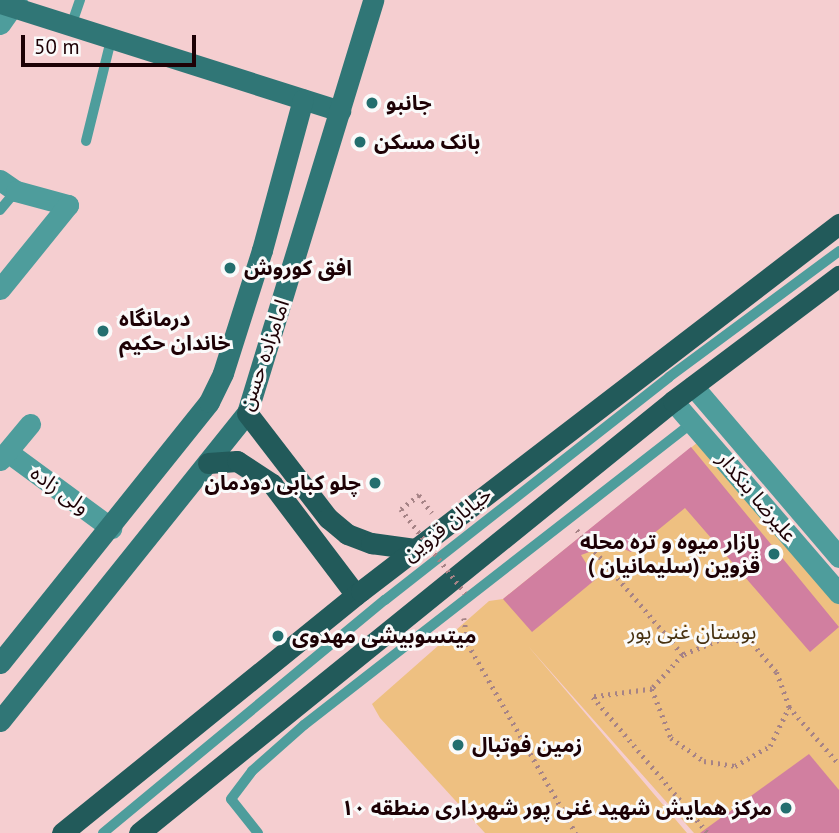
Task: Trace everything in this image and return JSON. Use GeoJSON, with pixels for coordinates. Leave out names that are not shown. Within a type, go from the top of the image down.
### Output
{"type":"FeatureCollection","features":[{"type":"Feature","properties":{"kind":"main road","name":"امامزاده حسن"},"geometry":{"type":"LineString","coordinates":[[0,721],[7,699],[208,464],[247,413],[373,0]]}},
{"type":"Feature","properties":{"kind":"main road"},"geometry":{"type":"LineString","coordinates":[[11,4],[111,40],[340,111]]}},
{"type":"Feature","properties":{"kind":"main road","name":"امامزاده حسن"},"geometry":{"type":"LineString","coordinates":[[0,663],[111,528],[209,402],[223,373],[303,99]]}},
{"type":"Feature","properties":{"kind":"main road","name":"خیابان قزوین"},"geometry":{"type":"LineString","coordinates":[[62,833],[356,595],[839,224]]}},
{"type":"Feature","properties":{"kind":"main road"},"geometry":{"type":"LineString","coordinates":[[139,833],[673,401],[839,276]]}},
{"type":"Feature","properties":{"kind":"main road"},"geometry":{"type":"LineString","coordinates":[[247,413],[328,518],[347,534],[371,543],[415,549]]}},
{"type":"Feature","properties":{"kind":"main road"},"geometry":{"type":"LineString","coordinates":[[208,464],[237,461],[257,470],[272,484],[356,595]]}},
{"type":"Feature","properties":{"kind":"street"},"geometry":{"type":"LineString","coordinates":[[0,24],[11,4]]}},
{"type":"Feature","properties":{"kind":"street"},"geometry":{"type":"LineString","coordinates":[[0,289],[68,205],[8,185]]}},
{"type":"Feature","properties":{"kind":"street","name":"علیرضا بنکدار"},"geometry":{"type":"LineString","coordinates":[[693,386],[839,557]]}},
{"type":"Feature","properties":{"kind":"street","name":"علیرضا بنکدار"},"geometry":{"type":"LineString","coordinates":[[673,401],[839,593]]}},
{"type":"Feature","properties":{"kind":"street"},"geometry":{"type":"LineString","coordinates":[[4,456],[30,424]]}},
{"type":"Feature","properties":{"kind":"street","name":"ولی زاده"},"geometry":{"type":"LineString","coordinates":[[4,456],[111,528]]}},
{"type":"Feature","properties":{"kind":"lane"},"geometry":{"type":"LineString","coordinates":[[71,26],[80,0]]}},
{"type":"Feature","properties":{"kind":"lane"},"geometry":{"type":"LineString","coordinates":[[86,141],[111,40]]}},
{"type":"Feature","properties":{"kind":"lane"},"geometry":{"type":"LineString","coordinates":[[0,210],[8,185]]}},
{"type":"Feature","properties":{"kind":"lane"},"geometry":{"type":"LineString","coordinates":[[103,833],[407,582],[669,377],[839,251]]}},
{"type":"Feature","properties":{"kind":"lane"},"geometry":{"type":"LineString","coordinates":[[258,833],[231,799],[252,771],[304,725],[464,598],[569,522],[693,422]]}},
{"type":"Feature","properties":{"kind":"path"},"geometry":{"type":"LineString","coordinates":[[419,495],[401,509],[464,598],[468,644],[576,833]]}},
{"type":"Feature","properties":{"kind":"path"},"geometry":{"type":"LineString","coordinates":[[569,522],[682,655]]}},
{"type":"Feature","properties":{"kind":"path"},"geometry":{"type":"LineString","coordinates":[[708,833],[593,697],[652,690],[682,655],[725,638],[752,643],[776,672],[789,707],[839,764]]}},
{"type":"Feature","properties":{"kind":"path"},"geometry":{"type":"LineString","coordinates":[[652,690],[671,738],[704,761],[735,766],[769,746],[789,707]]}},
{"type":"Feature","properties":{"kind":"green space","name":"بوستان غنی پور"},"geometry":{"type":"Polygon","coordinates":[[[703,438],[839,605],[839,833],[694,833],[528,646],[687,833],[485,833],[380,718],[372,704],[489,601],[503,599],[703,438]]]}},
{"type":"Feature","properties":{"kind":"building"},"geometry":{"type":"Polygon","coordinates":[[[691,447],[839,627],[810,652],[685,508],[631,552],[612,544],[581,555],[596,579],[532,632],[503,599],[691,447]]]}},
{"type":"Feature","properties":{"kind":"building","name":"مرکز همایش شهید غنی پور شهرداری منطقه ۱۰"},"geometry":{"type":"Polygon","coordinates":[[[809,754],[839,790],[839,833],[700,833],[809,754]]]}},
{"type":"Feature","properties":{"kind":"place","name":"جانبو"},"geometry":{"type":"Point","coordinates":[372,103]}},
{"type":"Feature","properties":{"kind":"place","name":"بانک مسکن"},"geometry":{"type":"Point","coordinates":[360,142]}},
{"type":"Feature","properties":{"kind":"place","name":"افق کوروش"},"geometry":{"type":"Point","coordinates":[230,268]}},
{"type":"Feature","properties":{"kind":"place","name":"درمانگاه خاندان حکیم"},"geometry":{"type":"Point","coordinates":[103,331]}},
{"type":"Feature","properties":{"kind":"place","name":"چلو کبابی دودمان"},"geometry":{"type":"Point","coordinates":[375,483]}},
{"type":"Feature","properties":{"kind":"place","name":"بازار میوه و تره محله قزوین (سلیمانیان )"},"geometry":{"type":"Point","coordinates":[774,554]}},
{"type":"Feature","properties":{"kind":"place","name":"میتسوبیشی مهدوی"},"geometry":{"type":"Point","coordinates":[278,636]}},
{"type":"Feature","properties":{"kind":"place","name":"زمین فوتبال"},"geometry":{"type":"Point","coordinates":[458,745]}},
{"type":"Feature","properties":{"kind":"place","name":"مرکز همایش شهید غنی پور شهرداری منطقه ۱۰"},"geometry":{"type":"Point","coordinates":[786,808]}}]}
